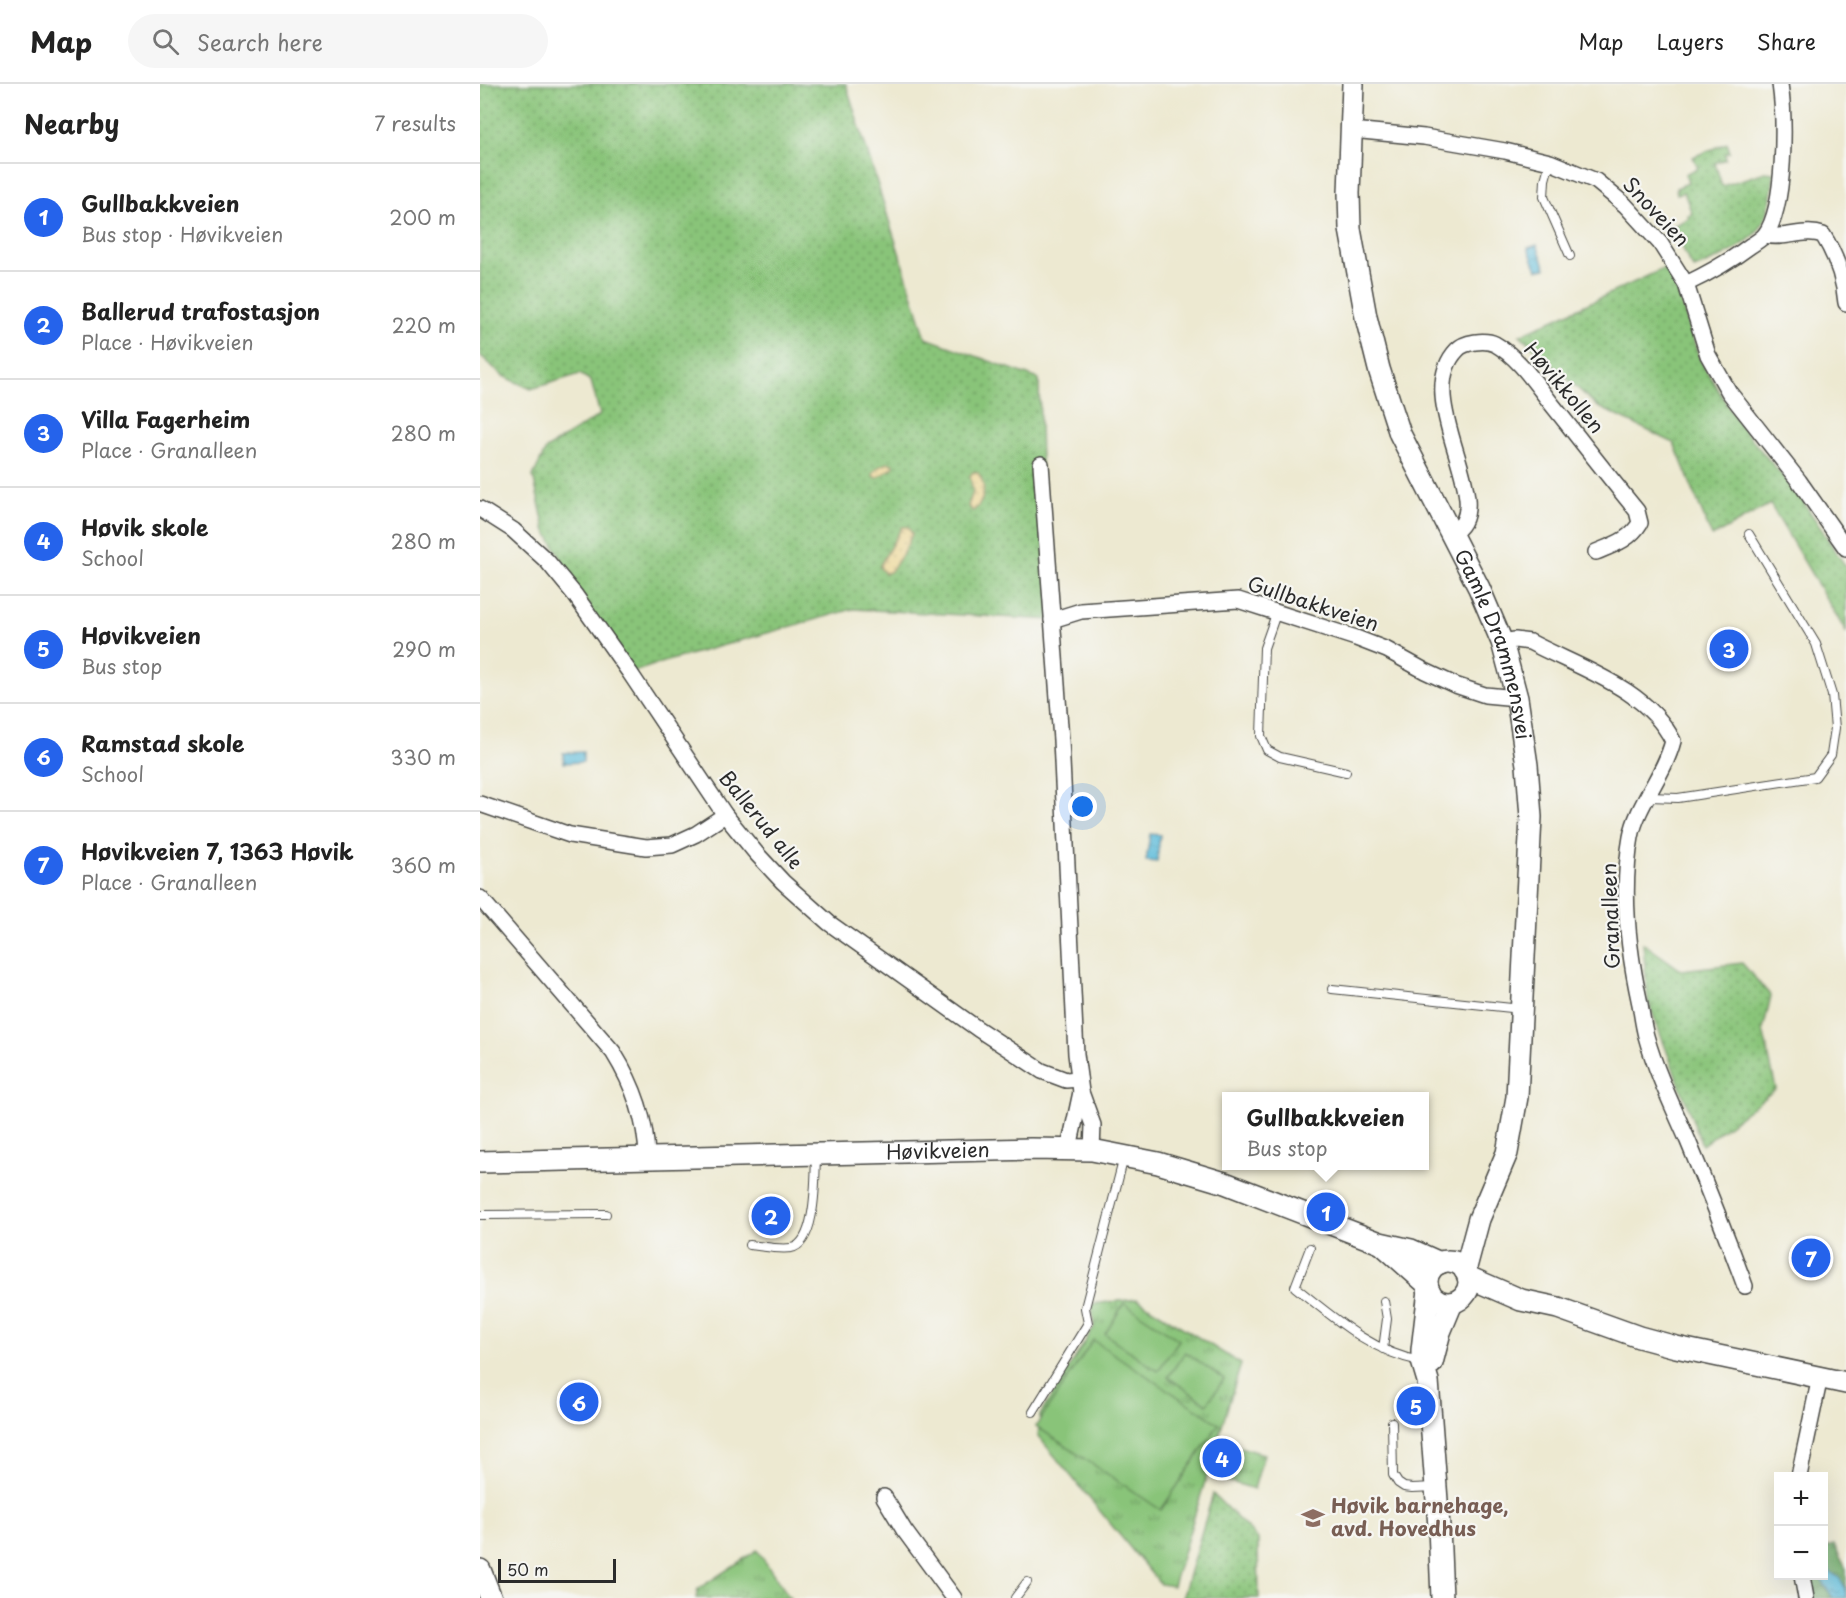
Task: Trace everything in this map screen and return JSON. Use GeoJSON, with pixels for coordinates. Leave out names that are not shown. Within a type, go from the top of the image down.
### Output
{"type":"FeatureCollection","features":[{"type":"Feature","properties":{"kind":"main road","name":"Gamle Drammensvei"},"geometry":{"type":"LineString","coordinates":[[1353,84],[1350,229],[1354,259],[1385,391],[1400,434],[1479,588],[1502,642],[1517,698],[1527,765],[1531,818],[1520,1069],[1514,1126],[1507,1153],[1479,1219],[1467,1274]]}},
{"type":"Feature","properties":{"kind":"main road","name":"Høvikveien"},"geometry":{"type":"LineString","coordinates":[[480,1162],[816,1153],[1092,1150],[1158,1163],[1226,1183],[1380,1243],[1411,1250],[1442,1262]]}},
{"type":"Feature","properties":{"kind":"main road","name":"Gamle Drammensvei"},"geometry":{"type":"LineString","coordinates":[[1442,1262],[1459,1239],[1479,1219]]}},
{"type":"Feature","properties":{"kind":"main road","name":"Høvikveien"},"geometry":{"type":"LineString","coordinates":[[1380,1243],[1428,1287]]}},
{"type":"Feature","properties":{"kind":"main road"},"geometry":{"type":"LineString","coordinates":[[1442,1598],[1428,1368],[1428,1287],[1430,1271],[1442,1262],[1460,1265],[1467,1274],[1521,1300],[1558,1308],[1667,1344],[1846,1383]]}},
{"type":"Feature","properties":{"kind":"main road"},"geometry":{"type":"LineString","coordinates":[[1428,1368],[1440,1332],[1455,1302],[1467,1291],[1467,1274]]}},
{"type":"Feature","properties":{"kind":"main road"},"geometry":{"type":"LineString","coordinates":[[1428,1287],[1438,1301],[1521,1300]]}},
{"type":"Feature","properties":{"kind":"main road"},"geometry":{"type":"LineString","coordinates":[[480,1570],[491,1598]]}},
{"type":"Feature","properties":{"kind":"street"},"geometry":{"type":"LineString","coordinates":[[1686,284],[1719,267],[1765,235],[1773,217],[1780,181],[1784,128],[1780,84]]}},
{"type":"Feature","properties":{"kind":"street","name":"Snoveien"},"geometry":{"type":"LineString","coordinates":[[1352,130],[1424,137],[1505,151],[1550,162],[1596,181],[1625,205],[1674,261],[1686,284],[1708,355],[1717,374],[1799,481],[1846,548]]}},
{"type":"Feature","properties":{"kind":"street"},"geometry":{"type":"LineString","coordinates":[[1765,235],[1775,238],[1814,231],[1823,235],[1836,256],[1846,303]]}},
{"type":"Feature","properties":{"kind":"street","name":"Høvikkollen"},"geometry":{"type":"LineString","coordinates":[[1452,533],[1465,523],[1468,514],[1468,497],[1449,431],[1443,399],[1442,376],[1448,360],[1459,347],[1472,343],[1492,342],[1506,351],[1528,374],[1637,512],[1640,523],[1636,530],[1626,539],[1596,552]]}},
{"type":"Feature","properties":{"kind":"street"},"geometry":{"type":"LineString","coordinates":[[1041,464],[1062,759],[1076,1054],[1080,1085],[1093,1125],[1092,1150]]}},
{"type":"Feature","properties":{"kind":"street","name":"Ballerud alle"},"geometry":{"type":"LineString","coordinates":[[480,508],[513,530],[547,561],[630,673],[724,815],[783,882],[829,923],[953,1012],[1042,1071],[1080,1085]]}},
{"type":"Feature","properties":{"kind":"street","name":"Gullbakkveien"},"geometry":{"type":"LineString","coordinates":[[1052,620],[1082,610],[1238,600],[1377,646],[1455,685],[1485,695],[1517,698]]}},
{"type":"Feature","properties":{"kind":"street","name":"Granalleen"},"geometry":{"type":"LineString","coordinates":[[1502,642],[1515,640],[1530,642],[1627,692],[1653,712],[1673,741],[1669,758],[1638,814],[1632,834],[1628,860],[1627,907],[1633,974],[1645,1035],[1717,1210],[1745,1286]]}},
{"type":"Feature","properties":{"kind":"street"},"geometry":{"type":"LineString","coordinates":[[480,804],[570,835],[646,847],[672,845],[696,834],[724,815]]}},
{"type":"Feature","properties":{"kind":"street"},"geometry":{"type":"LineString","coordinates":[[480,898],[613,1052],[627,1074],[639,1104],[647,1157]]}},
{"type":"Feature","properties":{"kind":"street"},"geometry":{"type":"LineString","coordinates":[[1070,1149],[1080,1085]]}},
{"type":"Feature","properties":{"kind":"street"},"geometry":{"type":"LineString","coordinates":[[1799,1472],[1820,1377]]}},
{"type":"Feature","properties":{"kind":"street"},"geometry":{"type":"LineString","coordinates":[[884,1497],[904,1530],[954,1598]]}},
{"type":"Feature","properties":{"kind":"street"},"geometry":{"type":"LineString","coordinates":[[1803,1580],[1806,1598]]}},
{"type":"Feature","properties":{"kind":"lane"},"geometry":{"type":"LineString","coordinates":[[1550,162],[1545,180],[1544,197],[1570,256]]}},
{"type":"Feature","properties":{"kind":"lane"},"geometry":{"type":"LineString","coordinates":[[1649,797],[1678,798],[1815,777],[1831,755],[1835,728],[1832,695],[1816,644],[1749,534]]}},
{"type":"Feature","properties":{"kind":"lane"},"geometry":{"type":"LineString","coordinates":[[1276,614],[1264,648],[1261,736],[1267,750],[1280,757],[1346,772]]}},
{"type":"Feature","properties":{"kind":"lane"},"geometry":{"type":"LineString","coordinates":[[1332,989],[1522,1009]]}},
{"type":"Feature","properties":{"kind":"lane"},"geometry":{"type":"LineString","coordinates":[[749,1245],[791,1248],[805,1238],[810,1224],[814,1194],[816,1153]]}},
{"type":"Feature","properties":{"kind":"lane"},"geometry":{"type":"LineString","coordinates":[[1033,1412],[1088,1323],[1085,1308],[1124,1155]]}},
{"type":"Feature","properties":{"kind":"lane"},"geometry":{"type":"LineString","coordinates":[[480,1215],[606,1214]]}},
{"type":"Feature","properties":{"kind":"lane"},"geometry":{"type":"LineString","coordinates":[[1310,1248],[1295,1287],[1349,1329],[1395,1356],[1428,1368]]}},
{"type":"Feature","properties":{"kind":"lane"},"geometry":{"type":"LineString","coordinates":[[1383,1349],[1387,1318],[1384,1301]]}},
{"type":"Feature","properties":{"kind":"lane"},"geometry":{"type":"LineString","coordinates":[[1392,1422],[1393,1474],[1398,1483],[1412,1488],[1436,1487]]}},
{"type":"Feature","properties":{"kind":"lane"},"geometry":{"type":"LineString","coordinates":[[1015,1598],[1027,1582]]}},
{"type":"Feature","properties":{"kind":"green space"},"geometry":{"type":"Polygon","coordinates":[[[480,84],[846,84],[926,338],[1039,379],[1041,464],[1052,620],[853,609],[630,673],[608,643],[545,529],[533,476],[546,449],[600,415],[591,381],[580,374],[531,389],[503,376],[480,355],[480,84]]]}},
{"type":"Feature","properties":{"kind":"green space"},"geometry":{"type":"Polygon","coordinates":[[[1727,143],[1730,152],[1725,154],[1726,159],[1715,163],[1722,186],[1765,172],[1774,173],[1766,217],[1758,231],[1743,244],[1694,269],[1676,231],[1673,232],[1671,227],[1689,218],[1688,215],[1692,214],[1684,192],[1677,194],[1676,188],[1688,183],[1685,174],[1698,168],[1693,157],[1727,143]]]}},
{"type":"Feature","properties":{"kind":"green space"},"geometry":{"type":"Polygon","coordinates":[[[1669,266],[1700,360],[1738,423],[1801,498],[1846,567],[1846,632],[1770,504],[1712,537],[1674,443],[1597,406],[1520,335],[1669,266]]]}},
{"type":"Feature","properties":{"kind":"green space"},"geometry":{"type":"Polygon","coordinates":[[[1643,943],[1681,970],[1742,963],[1771,996],[1763,1030],[1776,1089],[1702,1145],[1648,1001],[1643,943]]]}},
{"type":"Feature","properties":{"kind":"green space"},"geometry":{"type":"Polygon","coordinates":[[[1137,1299],[1241,1364],[1173,1586],[1160,1584],[1038,1436],[1040,1415],[1094,1327],[1092,1304],[1137,1299]]]}},
{"type":"Feature","properties":{"kind":"green space"},"geometry":{"type":"Polygon","coordinates":[[[1124,1303],[1179,1340],[1158,1371],[1105,1334],[1124,1303]]]}},
{"type":"Feature","properties":{"kind":"green space"},"geometry":{"type":"Polygon","coordinates":[[[1093,1340],[1219,1424],[1161,1510],[1036,1426],[1093,1340]]]}},
{"type":"Feature","properties":{"kind":"green space"},"geometry":{"type":"Polygon","coordinates":[[[1185,1352],[1224,1379],[1207,1404],[1168,1377],[1185,1352]]]}},
{"type":"Feature","properties":{"kind":"green space"},"geometry":{"type":"Polygon","coordinates":[[[1226,1443],[1264,1454],[1254,1489],[1215,1477],[1226,1443]]]}},
{"type":"Feature","properties":{"kind":"green space"},"geometry":{"type":"Polygon","coordinates":[[[1213,1494],[1258,1539],[1259,1598],[1182,1598],[1213,1494]]]}},
{"type":"Feature","properties":{"kind":"green space"},"geometry":{"type":"Polygon","coordinates":[[[1834,1545],[1846,1569],[1846,1598],[1806,1598],[1800,1580],[1828,1580],[1828,1547],[1834,1545]]]}},
{"type":"Feature","properties":{"kind":"green space"},"geometry":{"type":"Polygon","coordinates":[[[757,1550],[790,1598],[696,1598],[698,1589],[757,1550]]]}},
{"type":"Feature","properties":{"kind":"sand"},"geometry":{"type":"Polygon","coordinates":[[[889,463],[894,467],[877,478],[874,477],[873,474],[878,468],[889,463]]]}},
{"type":"Feature","properties":{"kind":"sand"},"geometry":{"type":"Polygon","coordinates":[[[973,472],[978,473],[984,488],[980,503],[973,511],[968,506],[973,492],[970,476],[973,472]]]}},
{"type":"Feature","properties":{"kind":"sand"},"geometry":{"type":"Polygon","coordinates":[[[902,527],[908,527],[912,534],[897,563],[890,572],[885,573],[880,565],[902,527]]]}},
{"type":"Feature","properties":{"kind":"water"},"geometry":{"type":"Polygon","coordinates":[[[1537,245],[1546,268],[1537,270],[1528,248],[1537,245]]]}},
{"type":"Feature","properties":{"kind":"water"},"geometry":{"type":"Polygon","coordinates":[[[583,752],[583,762],[564,763],[563,753],[583,752]]]}},
{"type":"Feature","properties":{"kind":"water"},"geometry":{"type":"Polygon","coordinates":[[[1150,834],[1160,835],[1157,862],[1146,861],[1150,834]]]}},
{"type":"Feature","properties":{"kind":"water"},"geometry":{"type":"Polygon","coordinates":[[[1828,1566],[1831,1573],[1843,1582],[1845,1590],[1846,1598],[1833,1598],[1822,1580],[1828,1580],[1828,1566]]]}},
{"type":"Feature","properties":{"kind":"place","name":"Villa Fagerheim"},"geometry":{"type":"Point","coordinates":[1729,649]}},
{"type":"Feature","properties":{"kind":"place","name":"Gullbakkveien"},"geometry":{"type":"Point","coordinates":[1326,1212]}},
{"type":"Feature","properties":{"kind":"place","name":"Ballerud trafostasjon"},"geometry":{"type":"Point","coordinates":[771,1216]}},
{"type":"Feature","properties":{"kind":"place","name":"Høvikveien 7, 1363 Høvik"},"geometry":{"type":"Point","coordinates":[1811,1258]}},
{"type":"Feature","properties":{"kind":"place","name":"Ramstad skole"},"geometry":{"type":"Point","coordinates":[579,1402]}},
{"type":"Feature","properties":{"kind":"place","name":"Høvikveien"},"geometry":{"type":"Point","coordinates":[1416,1406]}},
{"type":"Feature","properties":{"kind":"place","name":"Høvik skole"},"geometry":{"type":"Point","coordinates":[1222,1458]}},
{"type":"Feature","properties":{"kind":"place","name":"Høvik barnehage, avd. Hovedhus"},"geometry":{"type":"Point","coordinates":[1313,1518]}}]}
